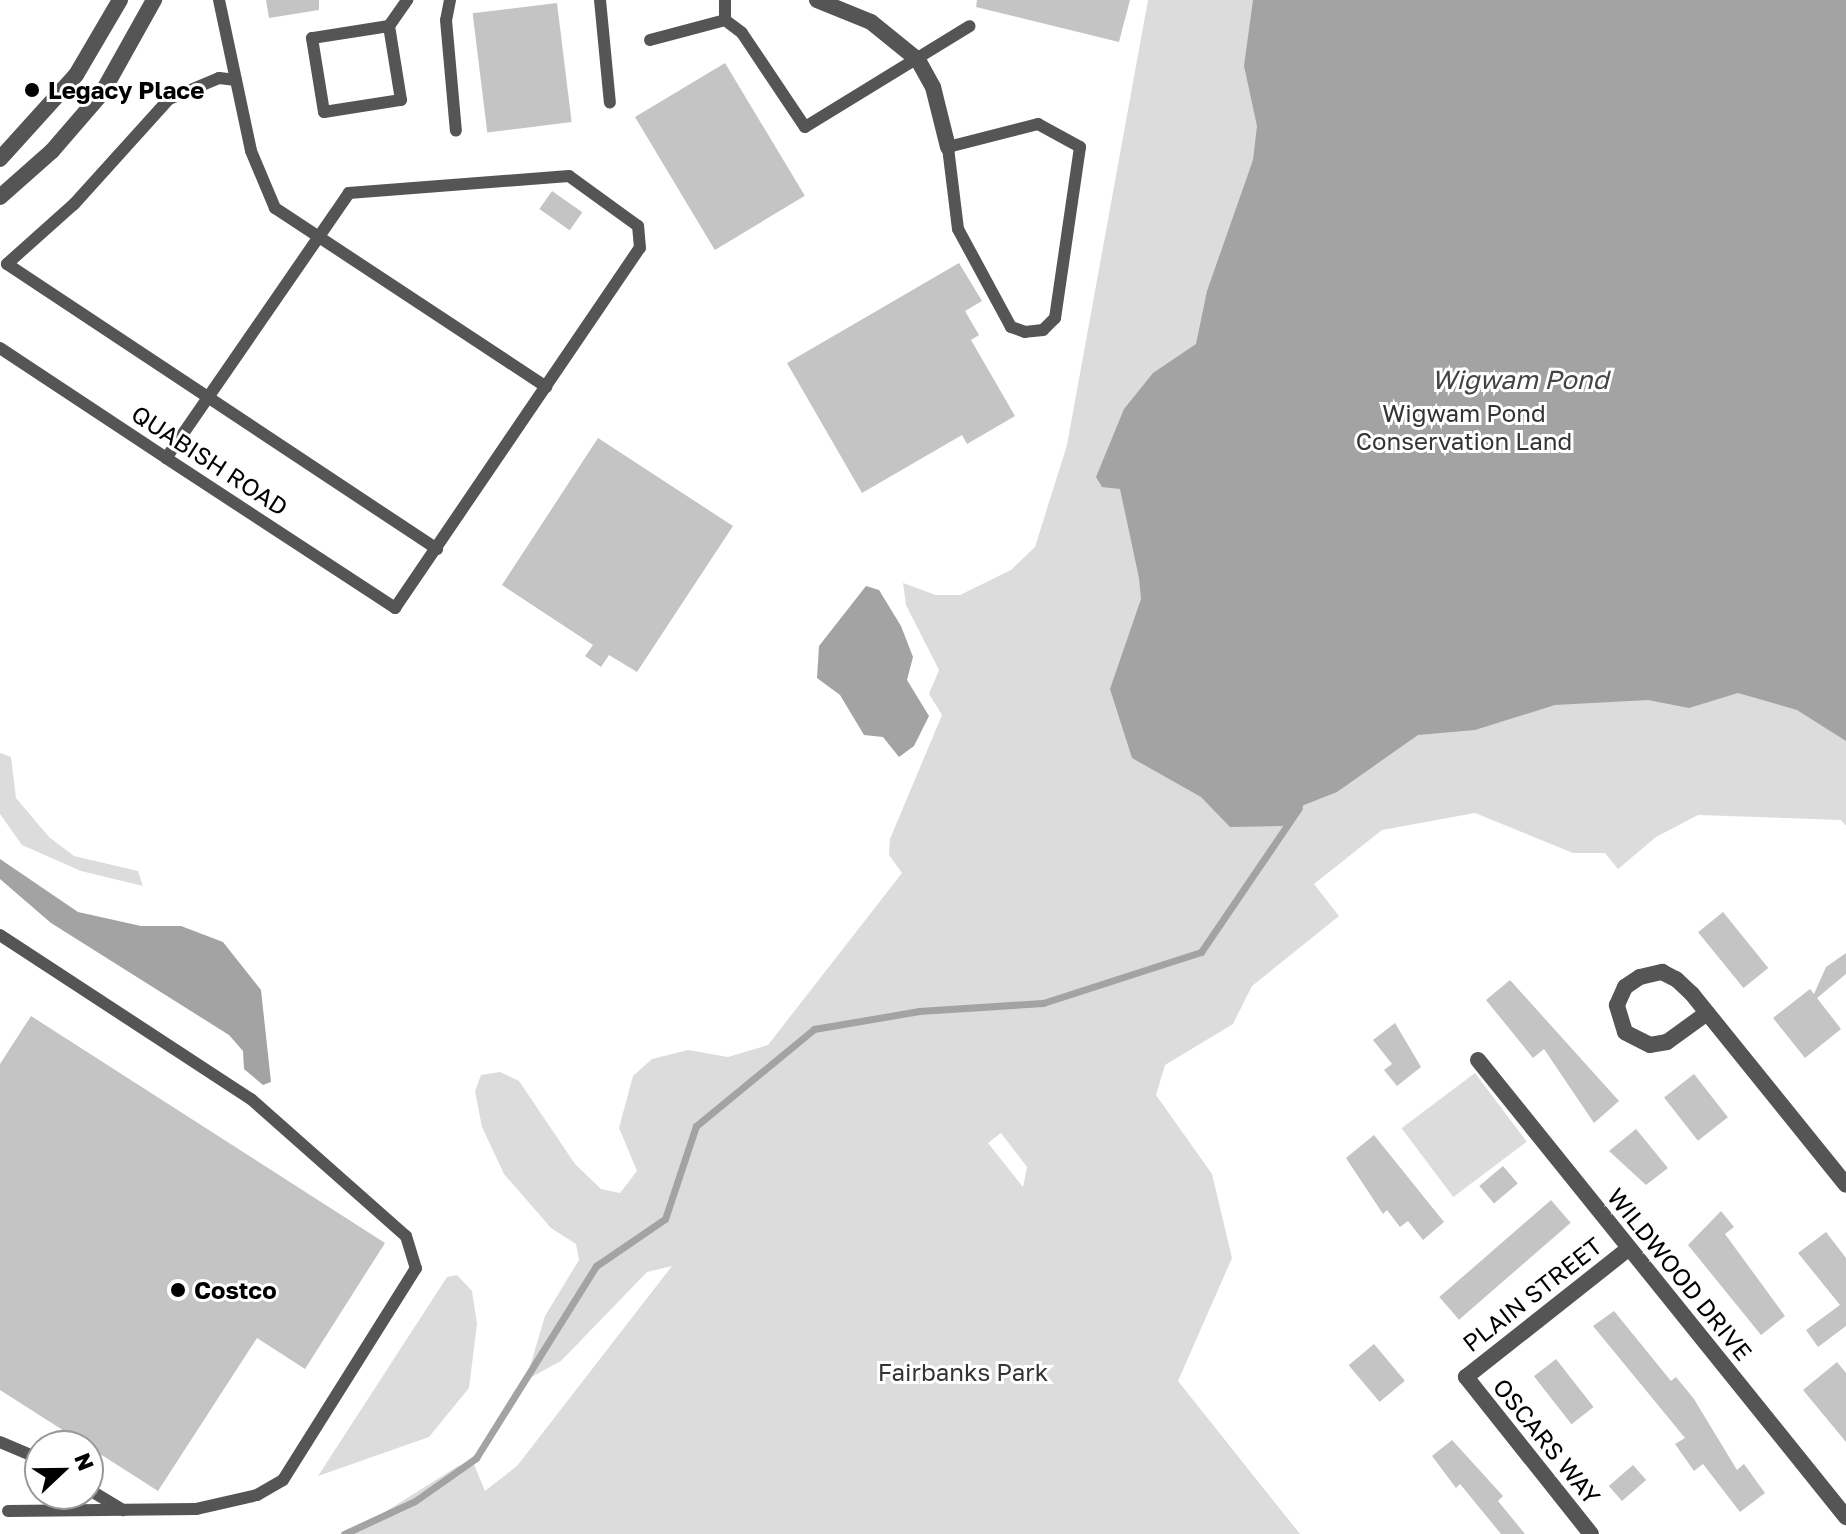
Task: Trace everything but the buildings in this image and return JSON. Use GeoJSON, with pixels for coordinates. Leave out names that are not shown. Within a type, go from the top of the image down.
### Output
{"type":"FeatureCollection","features":[{"type":"Feature","properties":{"kind":"street"},"geometry":{"type":"LineString","coordinates":[[0,159],[76,75],[120,0]]}},
{"type":"Feature","properties":{"kind":"street"},"geometry":{"type":"LineString","coordinates":[[0,197],[52,151],[102,93],[154,0]]}},
{"type":"Feature","properties":{"kind":"street"},"geometry":{"type":"LineString","coordinates":[[817,0],[871,22],[918,60],[933,87],[948,147]]}},
{"type":"Feature","properties":{"kind":"street"},"geometry":{"type":"LineString","coordinates":[[1707,1013],[1662,1044],[1633,1040],[1621,1027],[1617,1005],[1625,987],[1647,974],[1676,979],[1707,1013],[1846,1185]]}},
{"type":"Feature","properties":{"kind":"street","name":"WILDWOOD DRIVE"},"geometry":{"type":"LineString","coordinates":[[1478,1060],[1846,1517]]}},
{"type":"Feature","properties":{"kind":"street","name":"PLAIN STREET"},"geometry":{"type":"LineString","coordinates":[[1466,1377],[1628,1249]]}},
{"type":"Feature","properties":{"kind":"street","name":"OSCARS WAY"},"geometry":{"type":"LineString","coordinates":[[1466,1377],[1591,1534]]}},
{"type":"Feature","properties":{"kind":"lane"},"geometry":{"type":"LineString","coordinates":[[219,0],[264,188],[275,208],[317,239],[546,387]]}},
{"type":"Feature","properties":{"kind":"lane"},"geometry":{"type":"LineString","coordinates":[[389,26],[312,38],[324,112],[401,100],[389,26],[407,0]]}},
{"type":"Feature","properties":{"kind":"lane"},"geometry":{"type":"LineString","coordinates":[[450,0],[446,20],[456,131]]}},
{"type":"Feature","properties":{"kind":"lane"},"geometry":{"type":"LineString","coordinates":[[600,0],[610,103]]}},
{"type":"Feature","properties":{"kind":"lane"},"geometry":{"type":"LineString","coordinates":[[725,0],[725,20]]}},
{"type":"Feature","properties":{"kind":"lane"},"geometry":{"type":"LineString","coordinates":[[650,40],[725,20]]}},
{"type":"Feature","properties":{"kind":"lane"},"geometry":{"type":"LineString","coordinates":[[725,20],[742,33],[805,127],[970,26]]}},
{"type":"Feature","properties":{"kind":"lane"},"geometry":{"type":"LineString","coordinates":[[166,458],[208,397],[317,239],[349,193],[569,176],[638,226],[640,248],[437,549],[208,397],[7,264],[101,177],[169,99],[219,78],[236,80]]}},
{"type":"Feature","properties":{"kind":"lane"},"geometry":{"type":"LineString","coordinates":[[1038,124],[1080,147],[1055,318],[1043,330],[1011,327],[958,229],[948,147],[1038,124]]}},
{"type":"Feature","properties":{"kind":"lane","name":"QUABISH ROAD"},"geometry":{"type":"LineString","coordinates":[[0,348],[395,608],[437,549]]}},
{"type":"Feature","properties":{"kind":"lane"},"geometry":{"type":"LineString","coordinates":[[2,940],[251,1099],[406,1236],[416,1268],[283,1480],[257,1495],[196,1509],[8,1511]]}},
{"type":"Feature","properties":{"kind":"lane"},"geometry":{"type":"LineString","coordinates":[[0,1442],[24,1452]]}},
{"type":"Feature","properties":{"kind":"lane"},"geometry":{"type":"LineString","coordinates":[[104,1499],[125,1511]]}},
{"type":"Feature","properties":{"kind":"green space","name":"Wigwam Pond Conservation Land"},"geometry":{"type":"Polygon","coordinates":[[[1148,0],[1846,0],[1846,826],[1841,820],[1698,815],[1656,837],[1618,869],[1605,853],[1573,853],[1475,813],[1382,830],[1314,884],[1339,916],[1252,986],[1233,1024],[1165,1065],[1156,1095],[1212,1174],[1232,1258],[1178,1381],[1300,1534],[350,1534],[458,1466],[473,1462],[485,1491],[517,1466],[672,1266],[647,1272],[561,1361],[526,1380],[545,1316],[579,1260],[576,1244],[551,1228],[504,1174],[482,1127],[475,1091],[481,1075],[500,1072],[519,1081],[575,1164],[601,1189],[620,1193],[637,1171],[619,1128],[633,1076],[652,1059],[688,1050],[728,1057],[768,1045],[902,873],[889,855],[890,839],[942,715],[929,694],[939,670],[906,605],[903,583],[936,595],[960,595],[1011,570],[1035,547],[1067,445],[1148,0]],[[1001,1133],[988,1143],[1023,1187],[1027,1167],[1001,1133]]]}},
{"type":"Feature","properties":{"kind":"green space"},"geometry":{"type":"Polygon","coordinates":[[[0,753],[11,757],[16,798],[49,837],[74,856],[138,871],[143,886],[81,871],[22,845],[0,814],[0,753]]]}},
{"type":"Feature","properties":{"kind":"green space"},"geometry":{"type":"Polygon","coordinates":[[[1475,1073],[1527,1142],[1453,1197],[1402,1128],[1475,1073]]]}},
{"type":"Feature","properties":{"kind":"green space"},"geometry":{"type":"Polygon","coordinates":[[[457,1275],[472,1291],[477,1324],[469,1388],[429,1437],[318,1476],[447,1277],[457,1275]]]}},
{"type":"Feature","properties":{"kind":"water","name":"Wigwam Pond"},"geometry":{"type":"Polygon","coordinates":[[[1253,0],[1846,0],[1846,741],[1797,710],[1738,693],[1689,708],[1648,700],[1555,705],[1475,730],[1418,735],[1337,792],[1304,805],[1283,826],[1230,827],[1201,797],[1132,758],[1110,689],[1141,599],[1139,578],[1120,489],[1102,487],[1096,477],[1124,409],[1153,373],[1196,344],[1207,291],[1253,160],[1257,126],[1244,66],[1253,0]]]}},
{"type":"Feature","properties":{"kind":"water"},"geometry":{"type":"Polygon","coordinates":[[[866,586],[879,590],[901,626],[913,657],[907,680],[929,716],[914,746],[899,757],[883,737],[864,735],[840,695],[817,678],[819,646],[866,586]]]}},
{"type":"Feature","properties":{"kind":"water"},"geometry":{"type":"Polygon","coordinates":[[[0,859],[78,912],[141,926],[181,926],[223,942],[261,990],[271,1082],[263,1085],[244,1069],[243,1051],[229,1035],[51,923],[0,879],[0,859]]]}},
{"type":"Feature","properties":{"kind":"waterway"},"geometry":{"type":"LineString","coordinates":[[344,1534],[415,1501],[476,1458],[596,1266],[665,1219],[696,1126],[814,1029],[919,1011],[1043,1003],[1201,952],[1299,808]]}},
{"type":"Feature","properties":{"kind":"place","name":"Legacy Place"},"geometry":{"type":"Point","coordinates":[32,90]}},
{"type":"Feature","properties":{"kind":"place","name":"Costco"},"geometry":{"type":"Point","coordinates":[178,1290]}},
{"type":"Feature","properties":{"kind":"park label","name":"Fairbanks Park"},"geometry":{"type":"Point","coordinates":[963,1372]}}]}
